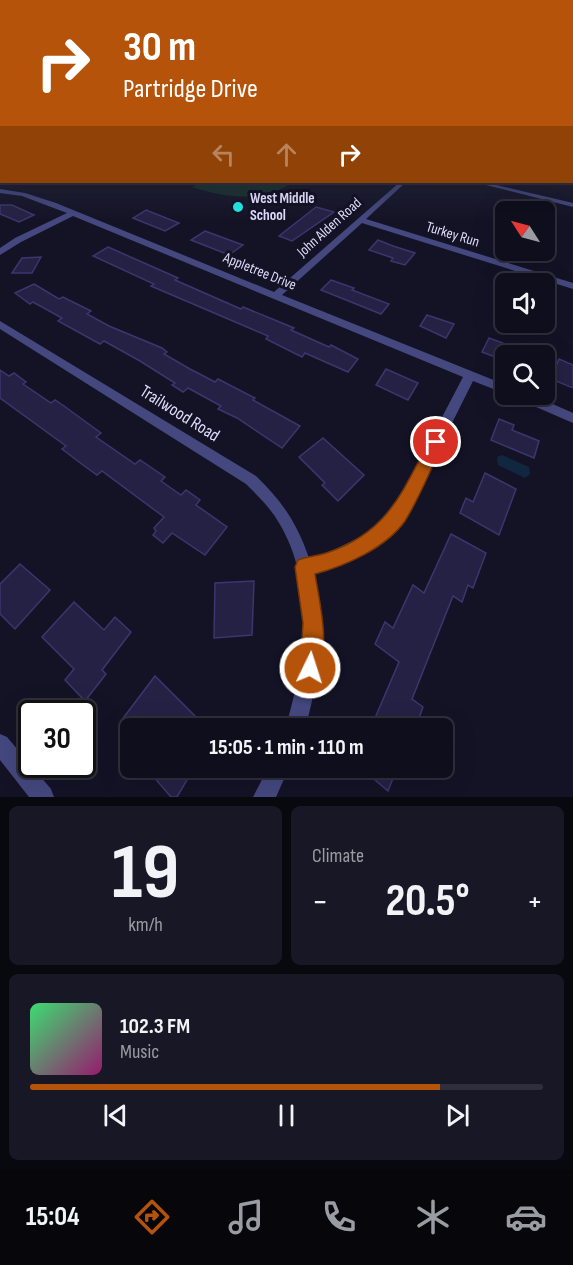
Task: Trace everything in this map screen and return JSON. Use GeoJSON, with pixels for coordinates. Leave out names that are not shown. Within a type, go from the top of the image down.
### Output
{"type":"FeatureCollection","features":[{"type":"Feature","properties":{"kind":"street","name":"John Alden Road"},"geometry":{"type":"LineString","coordinates":[[275,296],[402,183]]}},
{"type":"Feature","properties":{"kind":"street"},"geometry":{"type":"LineString","coordinates":[[481,183],[573,205]]}},
{"type":"Feature","properties":{"kind":"street","name":"Appletree Drive"},"geometry":{"type":"LineString","coordinates":[[0,191],[24,194],[73,213],[495,385]]}},
{"type":"Feature","properties":{"kind":"street"},"geometry":{"type":"LineString","coordinates":[[0,252],[18,240],[73,213]]}},
{"type":"Feature","properties":{"kind":"street","name":"Turkey Run"},"geometry":{"type":"LineString","coordinates":[[360,219],[573,285]]}},
{"type":"Feature","properties":{"kind":"street","name":"Trailwood Road"},"geometry":{"type":"LineString","coordinates":[[0,324],[251,480],[283,515],[295,537],[304,567],[313,623],[310,668],[298,718]]}},
{"type":"Feature","properties":{"kind":"street"},"geometry":{"type":"LineString","coordinates":[[304,567],[331,561],[356,548],[378,535],[398,516],[470,375]]}},
{"type":"Feature","properties":{"kind":"street"},"geometry":{"type":"LineString","coordinates":[[543,405],[573,418]]}},
{"type":"Feature","properties":{"kind":"street"},"geometry":{"type":"LineString","coordinates":[[0,744],[43,797]]}},
{"type":"Feature","properties":{"kind":"street"},"geometry":{"type":"LineString","coordinates":[[264,797],[274,778]]}},
{"type":"Feature","properties":{"kind":"green space"},"geometry":{"type":"Polygon","coordinates":[[[200,183],[291,183],[281,189],[257,196],[231,196],[192,187],[200,183]]]}},
{"type":"Feature","properties":{"kind":"water"},"geometry":{"type":"Polygon","coordinates":[[[502,455],[529,467],[530,474],[525,478],[498,465],[497,457],[502,455]]]}},
{"type":"Feature","properties":{"kind":"building"},"geometry":{"type":"Polygon","coordinates":[[[0,205],[12,205],[34,215],[19,222],[0,214],[0,205]]]}},
{"type":"Feature","properties":{"kind":"building"},"geometry":{"type":"Polygon","coordinates":[[[316,207],[334,212],[292,241],[279,236],[316,207]]]}},
{"type":"Feature","properties":{"kind":"building"},"geometry":{"type":"Polygon","coordinates":[[[146,210],[179,223],[165,231],[133,218],[146,210]]]}},
{"type":"Feature","properties":{"kind":"building"},"geometry":{"type":"Polygon","coordinates":[[[205,231],[243,245],[229,255],[191,240],[205,231]]]}},
{"type":"Feature","properties":{"kind":"building"},"geometry":{"type":"Polygon","coordinates":[[[378,240],[415,253],[405,265],[391,261],[393,258],[369,250],[378,240]]]}},
{"type":"Feature","properties":{"kind":"building"},"geometry":{"type":"Polygon","coordinates":[[[108,247],[178,278],[175,280],[241,309],[243,307],[294,328],[291,330],[329,347],[331,345],[358,359],[348,372],[305,353],[302,357],[266,339],[268,336],[151,286],[154,284],[93,256],[108,247]]]}},
{"type":"Feature","properties":{"kind":"building"},"geometry":{"type":"Polygon","coordinates":[[[41,257],[32,273],[12,273],[22,258],[41,257]]]}},
{"type":"Feature","properties":{"kind":"building"},"geometry":{"type":"Polygon","coordinates":[[[331,280],[389,304],[381,314],[321,290],[331,280]]]}},
{"type":"Feature","properties":{"kind":"building"},"geometry":{"type":"Polygon","coordinates":[[[34,284],[59,299],[63,297],[91,311],[87,314],[109,326],[162,348],[167,352],[164,354],[190,369],[215,382],[218,379],[255,398],[253,400],[300,426],[282,448],[237,418],[218,409],[221,406],[188,388],[183,392],[172,385],[175,383],[140,361],[104,341],[100,344],[58,321],[62,318],[33,302],[30,304],[15,293],[34,284]]]}},
{"type":"Feature","properties":{"kind":"building"},"geometry":{"type":"Polygon","coordinates":[[[427,315],[454,324],[446,338],[420,326],[427,315]]]}},
{"type":"Feature","properties":{"kind":"building"},"geometry":{"type":"Polygon","coordinates":[[[489,338],[508,345],[495,345],[495,357],[482,352],[489,338]]]}},
{"type":"Feature","properties":{"kind":"building"},"geometry":{"type":"Polygon","coordinates":[[[559,359],[573,365],[573,388],[555,381],[555,363],[557,364],[559,359]]]}},
{"type":"Feature","properties":{"kind":"building"},"geometry":{"type":"Polygon","coordinates":[[[386,369],[418,383],[408,400],[376,385],[386,369]]]}},
{"type":"Feature","properties":{"kind":"building"},"geometry":{"type":"Polygon","coordinates":[[[0,370],[9,376],[14,373],[26,382],[23,384],[51,403],[55,400],[64,406],[101,433],[96,437],[135,464],[140,460],[165,477],[161,481],[181,495],[186,490],[200,500],[196,505],[227,527],[205,555],[172,533],[163,543],[153,535],[156,531],[154,528],[164,517],[102,471],[97,475],[83,465],[62,449],[66,446],[0,398],[0,370]]]}},
{"type":"Feature","properties":{"kind":"building"},"geometry":{"type":"Polygon","coordinates":[[[499,419],[514,425],[512,430],[539,441],[534,458],[491,440],[499,419]]]}},
{"type":"Feature","properties":{"kind":"building"},"geometry":{"type":"Polygon","coordinates":[[[323,438],[364,475],[338,501],[322,485],[325,483],[299,457],[323,438]]]}},
{"type":"Feature","properties":{"kind":"building"},"geometry":{"type":"Polygon","coordinates":[[[485,473],[516,489],[499,535],[460,513],[466,498],[473,502],[485,473]]]}},
{"type":"Feature","properties":{"kind":"building"},"geometry":{"type":"Polygon","coordinates":[[[451,534],[486,553],[473,588],[468,585],[462,602],[453,596],[412,699],[423,707],[419,718],[375,718],[399,662],[375,644],[385,622],[393,628],[413,585],[424,593],[451,534]]]}},
{"type":"Feature","properties":{"kind":"building"},"geometry":{"type":"Polygon","coordinates":[[[20,564],[50,590],[15,629],[0,614],[0,584],[20,564]]]}},
{"type":"Feature","properties":{"kind":"building"},"geometry":{"type":"Polygon","coordinates":[[[254,581],[252,635],[214,638],[215,583],[254,581]]]}},
{"type":"Feature","properties":{"kind":"building"},"geometry":{"type":"Polygon","coordinates":[[[74,602],[104,630],[115,617],[131,632],[102,670],[106,674],[86,700],[65,680],[74,669],[42,637],[74,602]]]}},
{"type":"Feature","properties":{"kind":"building"},"geometry":{"type":"Polygon","coordinates":[[[155,676],[197,718],[123,718],[155,676]]]}},
{"type":"Feature","properties":{"kind":"building"},"geometry":{"type":"Polygon","coordinates":[[[155,778],[188,778],[177,797],[171,797],[155,778]]]}},
{"type":"Feature","properties":{"kind":"building"},"geometry":{"type":"Polygon","coordinates":[[[373,778],[393,778],[388,791],[373,778]]]}},
{"type":"Feature","properties":{"kind":"place","name":"West Middle School"},"geometry":{"type":"Point","coordinates":[238,207]}},
{"type":"Feature","properties":{"kind":"route"},"geometry":{"type":"LineString","coordinates":[[310,668],[313,623],[304,567],[331,561],[378,535],[398,516],[436,442]]}}]}
